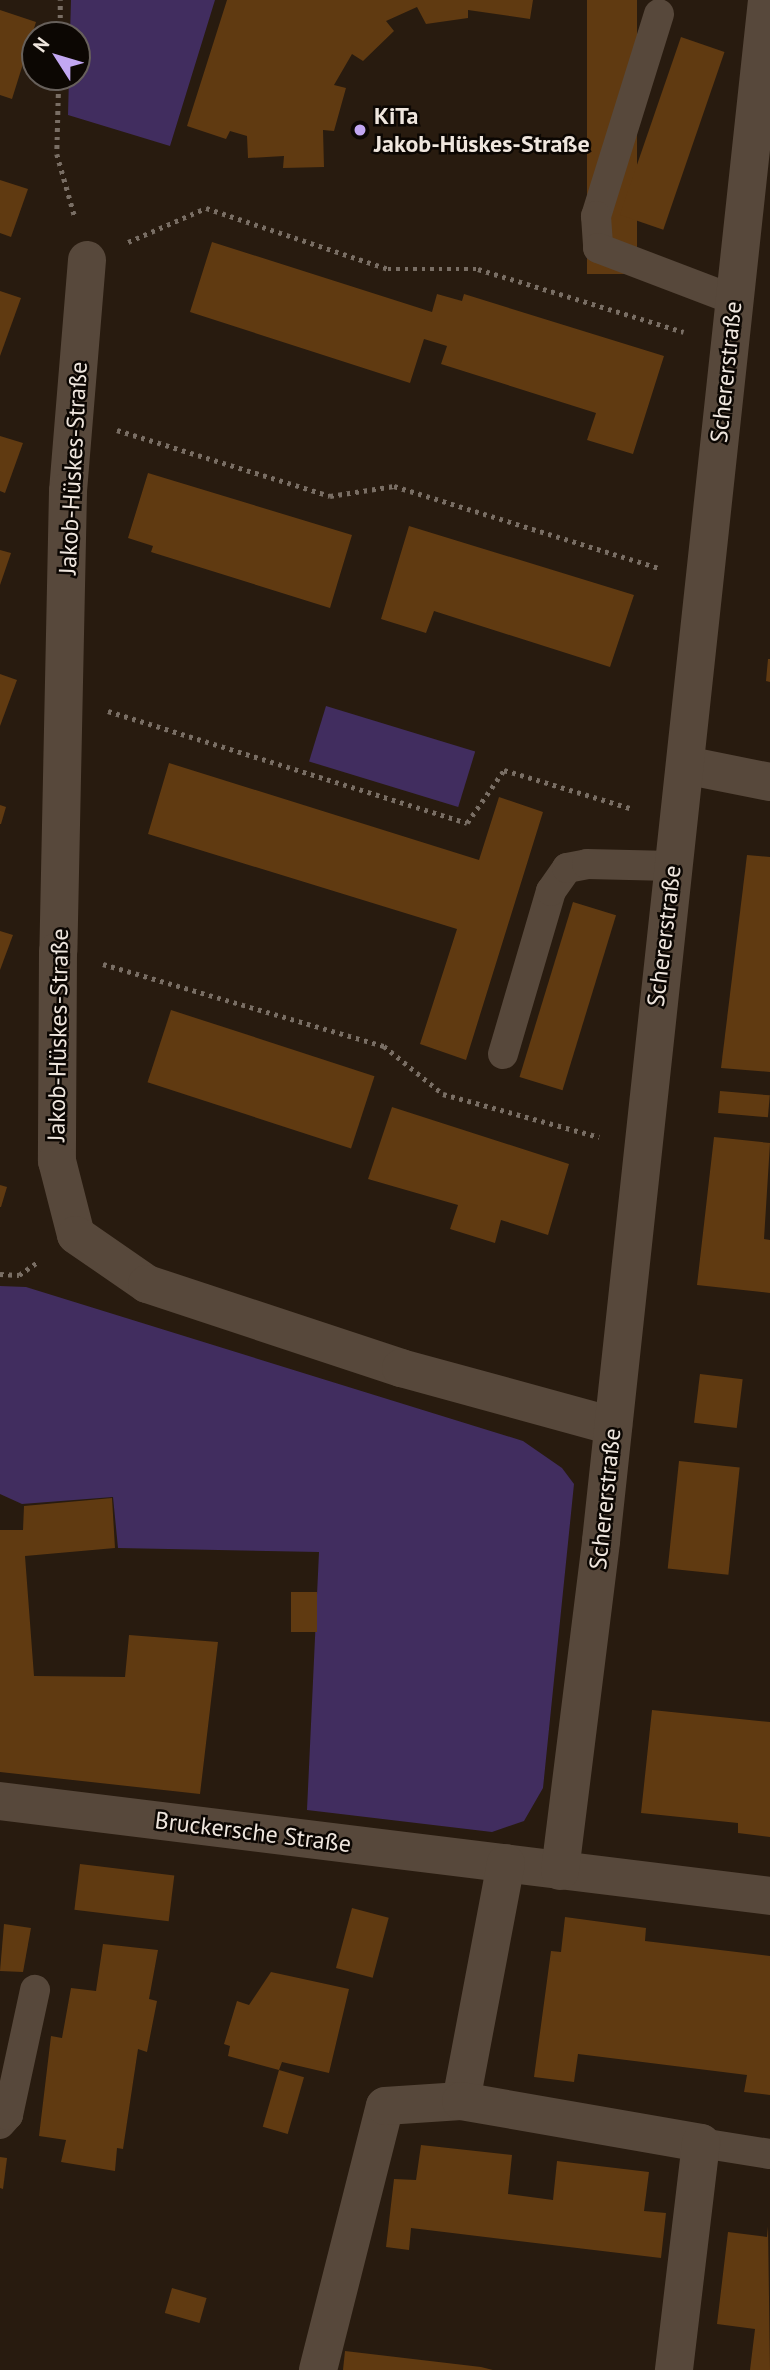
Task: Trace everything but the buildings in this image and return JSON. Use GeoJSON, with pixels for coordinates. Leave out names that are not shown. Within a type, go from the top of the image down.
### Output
{"type":"FeatureCollection","features":[{"type":"Feature","properties":{"kind":"street","name":"Schererstraße"},"geometry":{"type":"LineString","coordinates":[[560,1871],[613,1426],[640,1149],[685,765],[767,0]]}},
{"type":"Feature","properties":{"kind":"street","name":"Jakob-Hüskes-Straße"},"geometry":{"type":"LineString","coordinates":[[87,260],[68,491],[58,951],[57,1160],[76,1235],[147,1284],[401,1368],[613,1426]]}},
{"type":"Feature","properties":{"kind":"street"},"geometry":{"type":"LineString","coordinates":[[685,765],[770,782]]}},
{"type":"Feature","properties":{"kind":"street","name":"Bruckersche Straße"},"geometry":{"type":"LineString","coordinates":[[0,1801],[770,1896]]}},
{"type":"Feature","properties":{"kind":"street"},"geometry":{"type":"LineString","coordinates":[[461,2101],[506,1863]]}},
{"type":"Feature","properties":{"kind":"street"},"geometry":{"type":"LineString","coordinates":[[318,2370],[385,2106],[461,2101],[701,2143],[674,2370]]}},
{"type":"Feature","properties":{"kind":"lane"},"geometry":{"type":"LineString","coordinates":[[659,14],[596,216],[598,248],[734,300]]}},
{"type":"Feature","properties":{"kind":"lane"},"geometry":{"type":"LineString","coordinates":[[503,1054],[551,891],[567,868],[587,864],[673,866]]}},
{"type":"Feature","properties":{"kind":"lane"},"geometry":{"type":"LineString","coordinates":[[0,2124],[8,2115],[35,1990]]}},
{"type":"Feature","properties":{"kind":"lane"},"geometry":{"type":"LineString","coordinates":[[701,2143],[770,2154]]}},
{"type":"Feature","properties":{"kind":"path"},"geometry":{"type":"LineString","coordinates":[[60,21],[61,0]]}},
{"type":"Feature","properties":{"kind":"path"},"geometry":{"type":"LineString","coordinates":[[59,91],[57,154],[87,260],[206,208],[388,269],[478,269],[729,346]]}},
{"type":"Feature","properties":{"kind":"path"},"geometry":{"type":"LineString","coordinates":[[74,417],[330,496],[394,486],[704,582]]}},
{"type":"Feature","properties":{"kind":"path"},"geometry":{"type":"LineString","coordinates":[[64,697],[467,823],[504,770],[678,822]]}},
{"type":"Feature","properties":{"kind":"path"},"geometry":{"type":"LineString","coordinates":[[58,951],[384,1046],[443,1094],[640,1149]]}},
{"type":"Feature","properties":{"kind":"shaded area"},"geometry":{"type":"Polygon","coordinates":[[[71,0],[215,0],[170,146],[68,115],[69,91],[91,91],[91,21],[70,21],[71,0]]]}},
{"type":"Feature","properties":{"kind":"shaded area"},"geometry":{"type":"Polygon","coordinates":[[[326,706],[475,752],[458,807],[309,761],[326,706]]]}},
{"type":"Feature","properties":{"kind":"shaded area"},"geometry":{"type":"Polygon","coordinates":[[[0,1286],[26,1287],[523,1441],[562,1468],[574,1484],[543,1788],[524,1821],[492,1832],[307,1810],[319,1552],[118,1548],[113,1497],[22,1504],[0,1494],[0,1286]]]}},
{"type":"Feature","properties":{"kind":"place","name":"KiTa Jakob-Hüskes-Straße"},"geometry":{"type":"Point","coordinates":[360,130]}}]}
